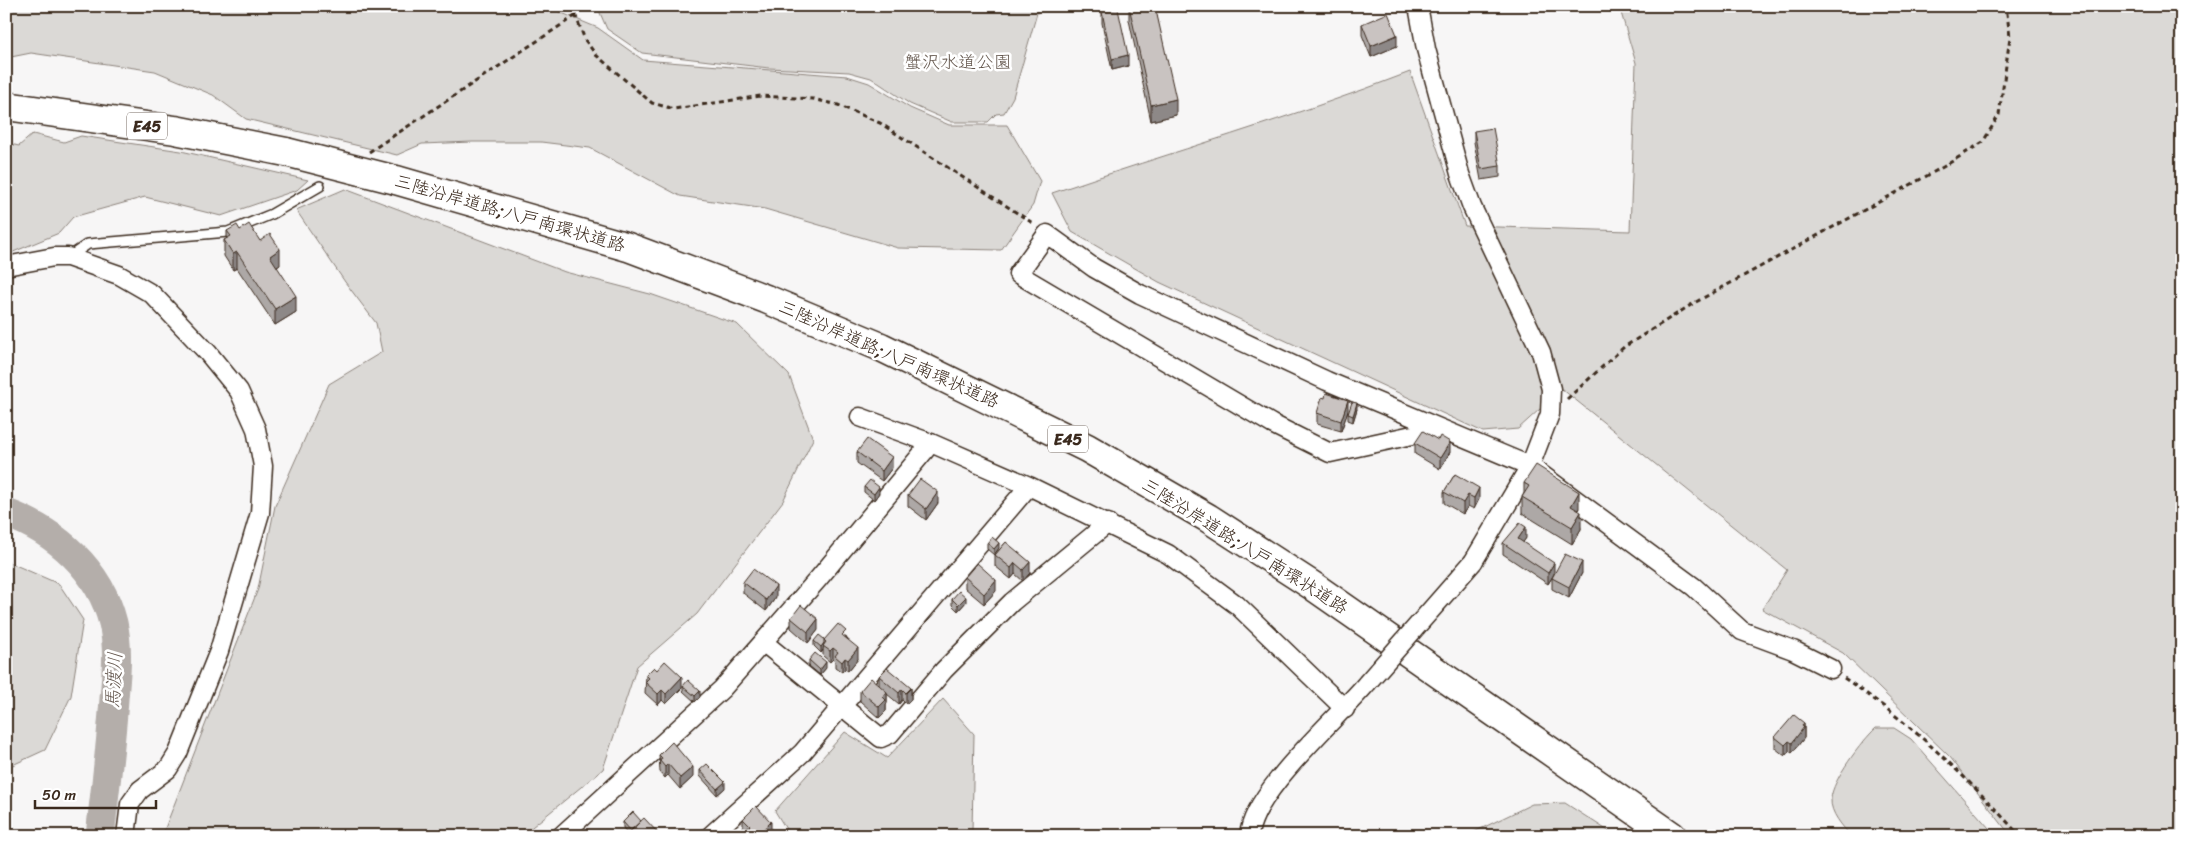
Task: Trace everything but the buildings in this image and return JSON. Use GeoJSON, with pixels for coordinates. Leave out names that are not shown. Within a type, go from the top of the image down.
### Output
{"type":"FeatureCollection","features":[{"type":"Feature","properties":{"kind":"highway","name":"三陸沿岸道路;八戸南環状道路"},"geometry":{"type":"LineString","coordinates":[[6,106],[175,130],[286,152],[396,180],[628,247],[766,299],[881,347],[1078,444],[1208,518],[1313,586],[1672,836]]}},
{"type":"Feature","properties":{"kind":"street"},"geometry":{"type":"LineString","coordinates":[[1249,836],[1264,799],[1281,774],[1345,709],[1473,562],[1530,466],[1550,414],[1551,389],[1541,352],[1472,207],[1460,174],[1426,49],[1418,6]]}},
{"type":"Feature","properties":{"kind":"street"},"geometry":{"type":"LineString","coordinates":[[1440,430],[1330,453],[1272,424],[1018,274],[1047,234],[1094,268],[1140,294],[1440,430],[1530,466],[1694,587],[1742,631],[1793,650],[1831,669]]}},
{"type":"Feature","properties":{"kind":"street"},"geometry":{"type":"LineString","coordinates":[[6,266],[54,257],[68,257],[119,275],[152,294],[208,353],[239,391],[256,429],[263,466],[260,513],[219,651],[178,753],[168,769],[140,790],[130,804],[126,836]]}},
{"type":"Feature","properties":{"kind":"street"},"geometry":{"type":"LineString","coordinates":[[860,417],[931,443],[1028,486],[1108,523],[1168,554],[1237,605],[1345,709]]}},
{"type":"Feature","properties":{"kind":"street"},"geometry":{"type":"LineString","coordinates":[[561,836],[722,689],[931,443]]}},
{"type":"Feature","properties":{"kind":"street"},"geometry":{"type":"LineString","coordinates":[[710,836],[802,753],[1028,486]]}},
{"type":"Feature","properties":{"kind":"street"},"geometry":{"type":"LineString","coordinates":[[763,642],[881,738],[890,734],[944,670],[1012,602],[1108,523]]}},
{"type":"Feature","properties":{"kind":"lane"},"geometry":{"type":"LineString","coordinates":[[68,257],[88,244],[228,232],[272,214],[320,186]]}},
{"type":"Feature","properties":{"kind":"path"},"geometry":{"type":"LineString","coordinates":[[572,6],[585,40],[596,56],[652,103],[674,109],[761,96],[813,98],[838,105],[880,123],[1047,234]]}},
{"type":"Feature","properties":{"kind":"path"},"geometry":{"type":"LineString","coordinates":[[1550,414],[1624,347],[1694,303],[1944,167],[1983,142],[1998,114],[2010,38],[2006,6]]}},
{"type":"Feature","properties":{"kind":"path"},"geometry":{"type":"LineString","coordinates":[[367,153],[575,16]]}},
{"type":"Feature","properties":{"kind":"path"},"geometry":{"type":"LineString","coordinates":[[1831,669],[1876,700],[1932,747],[1978,789],[2020,836]]}},
{"type":"Feature","properties":{"kind":"green space"},"geometry":{"type":"Polygon","coordinates":[[[6,6],[545,6],[598,28],[643,60],[847,76],[869,83],[910,108],[949,125],[1007,125],[1040,181],[1033,205],[1001,250],[898,248],[765,209],[680,196],[590,148],[541,142],[472,142],[422,144],[397,155],[246,119],[213,95],[155,71],[31,53],[6,58],[6,6]]]}},
{"type":"Feature","properties":{"kind":"green space","name":"蟹沢水道公園"},"geometry":{"type":"Polygon","coordinates":[[[597,6],[1039,6],[1013,97],[1004,113],[996,114],[988,122],[952,122],[910,104],[871,78],[849,72],[769,68],[642,53],[607,29],[597,6]]]}},
{"type":"Feature","properties":{"kind":"green space"},"geometry":{"type":"Polygon","coordinates":[[[1619,6],[2182,6],[2182,836],[2011,836],[1950,757],[1843,653],[1762,609],[1787,570],[1562,389],[1518,429],[1483,432],[1159,282],[1072,232],[1052,193],[1276,120],[1410,72],[1465,226],[1630,231],[1636,63],[1619,6]]]}},
{"type":"Feature","properties":{"kind":"green space"},"geometry":{"type":"Polygon","coordinates":[[[33,134],[64,142],[81,136],[181,151],[308,180],[297,190],[221,216],[145,197],[73,217],[59,233],[6,255],[6,143],[19,146],[33,134]]]}},
{"type":"Feature","properties":{"kind":"green space"},"geometry":{"type":"Polygon","coordinates":[[[345,189],[565,272],[650,294],[737,324],[789,375],[813,439],[783,501],[697,614],[637,666],[603,769],[521,836],[162,836],[258,589],[275,506],[329,384],[382,352],[376,323],[345,282],[296,210],[345,189]]]}},
{"type":"Feature","properties":{"kind":"green space"},"geometry":{"type":"Polygon","coordinates":[[[6,561],[59,584],[83,620],[71,696],[45,750],[6,768],[6,561]]]}},
{"type":"Feature","properties":{"kind":"green space"},"geometry":{"type":"Polygon","coordinates":[[[943,699],[974,734],[972,831],[967,836],[787,836],[789,834],[775,811],[845,732],[887,758],[943,699]]]}},
{"type":"Feature","properties":{"kind":"green space"},"geometry":{"type":"Polygon","coordinates":[[[1876,728],[1894,728],[1911,739],[1996,836],[1851,836],[1838,819],[1831,804],[1831,799],[1836,782],[1842,772],[1863,742],[1876,728]]]}},
{"type":"Feature","properties":{"kind":"green space"},"geometry":{"type":"Polygon","coordinates":[[[1565,803],[1616,836],[1473,836],[1472,833],[1532,804],[1565,803]]]}},
{"type":"Feature","properties":{"kind":"waterway","name":"馬渡川"},"geometry":{"type":"LineString","coordinates":[[6,513],[42,530],[73,555],[98,586],[107,604],[113,623],[116,642],[116,671],[100,836]]}}]}
